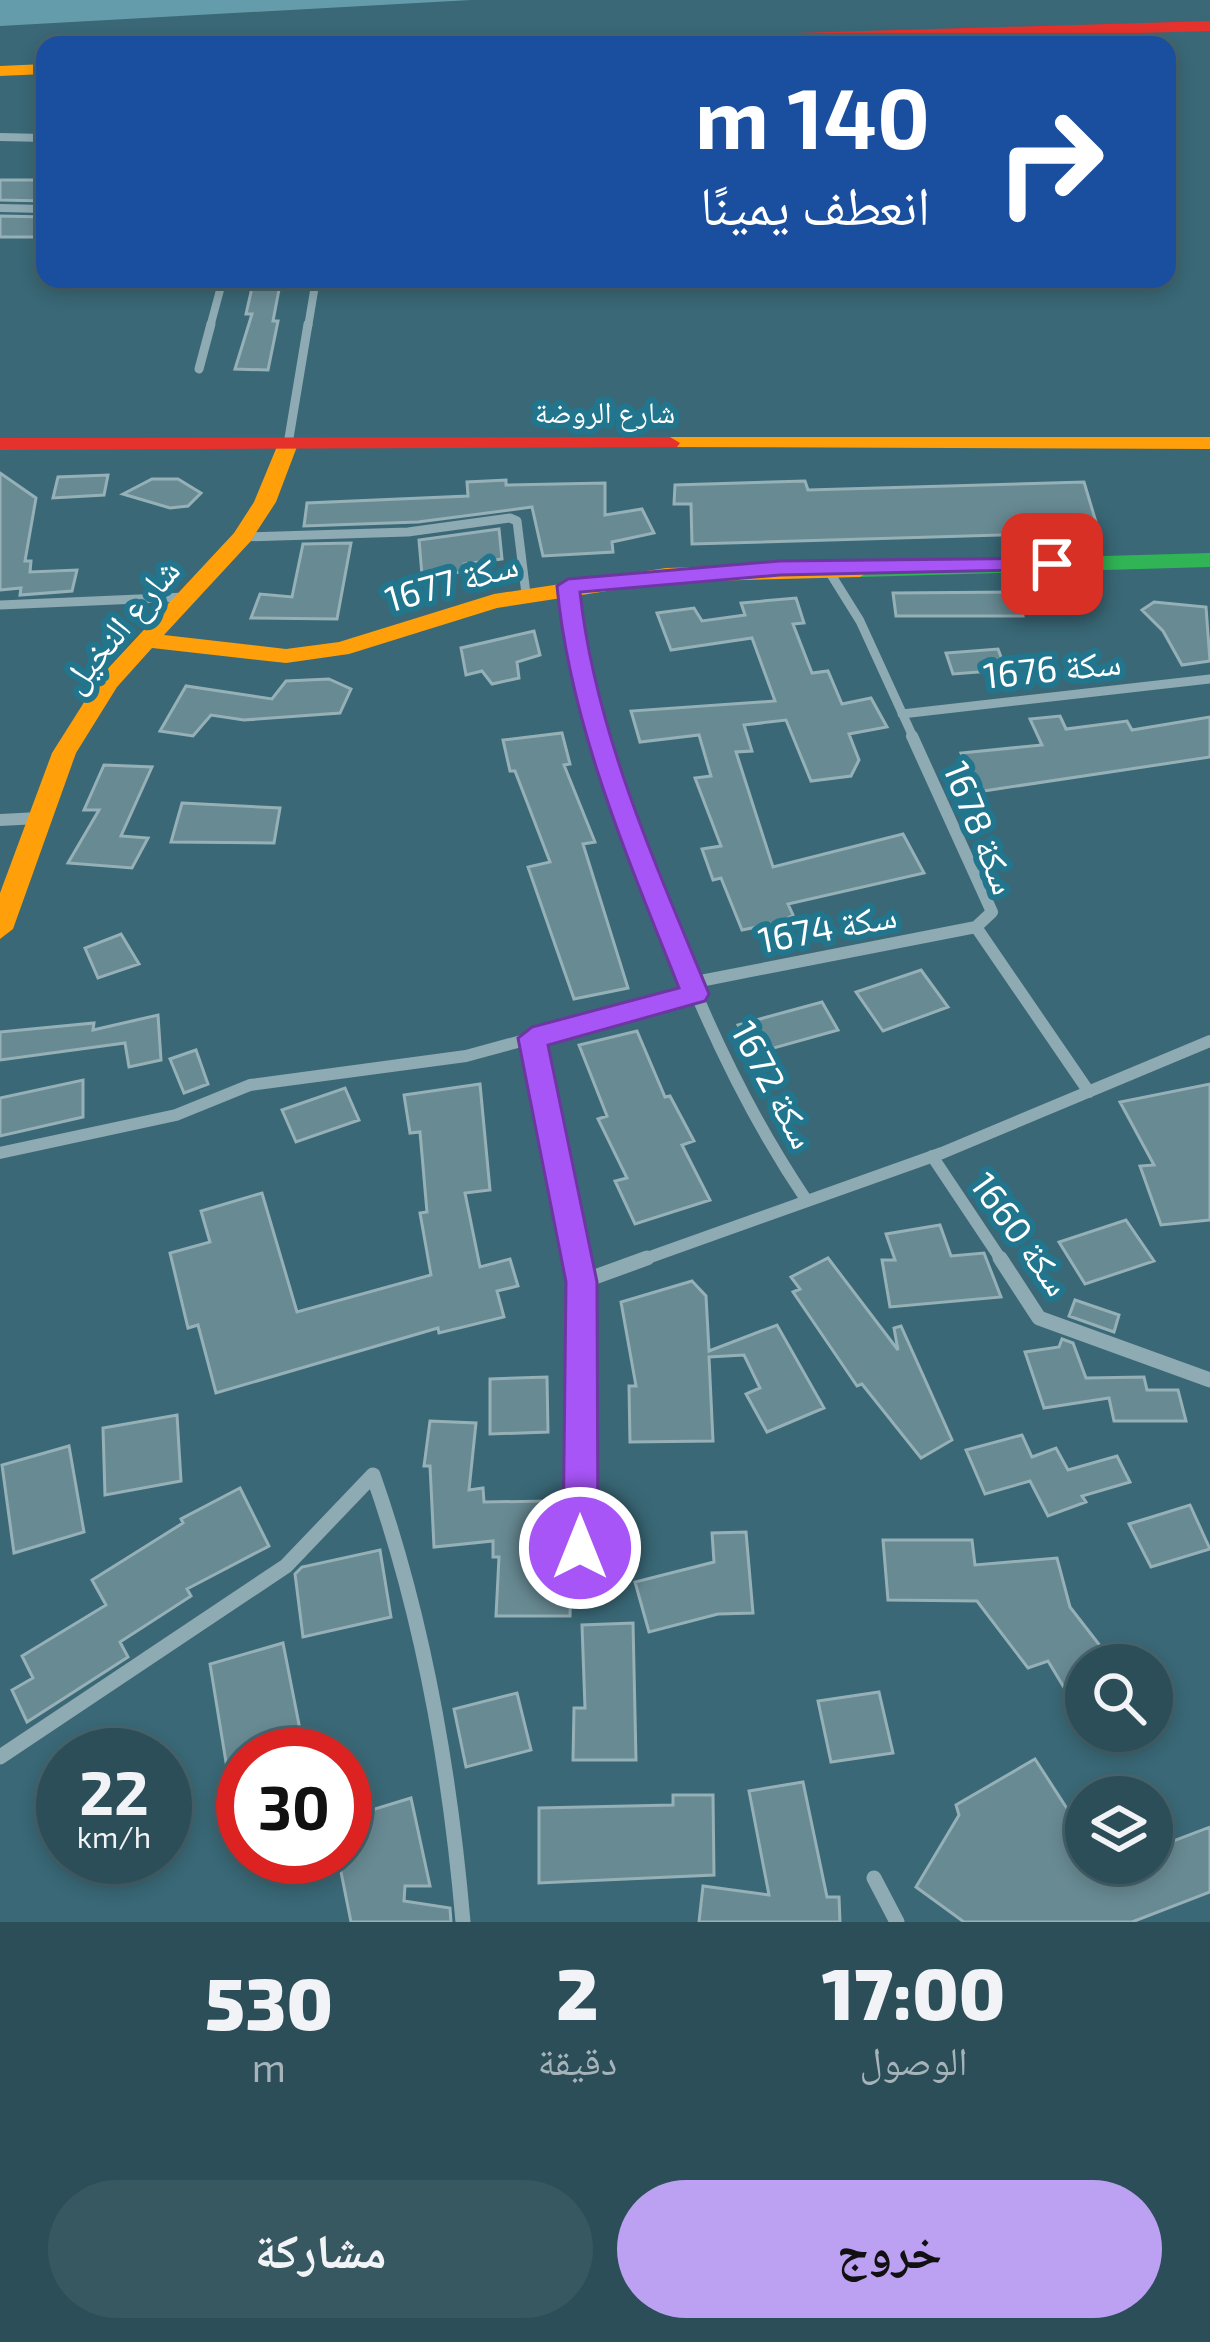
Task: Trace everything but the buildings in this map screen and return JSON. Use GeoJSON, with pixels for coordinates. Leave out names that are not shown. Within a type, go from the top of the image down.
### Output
{"type":"FeatureCollection","features":[{"type":"Feature","properties":{"kind":"main road"},"geometry":{"type":"LineString","coordinates":[[868,36],[1210,26]]}},
{"type":"Feature","properties":{"kind":"main road"},"geometry":{"type":"LineString","coordinates":[[0,71],[36,69]]}},
{"type":"Feature","properties":{"kind":"main road","name":"شارع الروضة"},"geometry":{"type":"LineString","coordinates":[[0,444],[1210,443]]}},
{"type":"Feature","properties":{"kind":"main road","name":"شارع النخيل"},"geometry":{"type":"LineString","coordinates":[[0,929],[64,753],[108,682],[242,537],[265,502],[288,444]]}},
{"type":"Feature","properties":{"kind":"main road","name":"سكة 1677"},"geometry":{"type":"LineString","coordinates":[[146,640],[286,656],[341,650],[526,594],[568,586],[827,568],[1210,560]]}},
{"type":"Feature","properties":{"kind":"street"},"geometry":{"type":"LineString","coordinates":[[0,137],[36,138]]}},
{"type":"Feature","properties":{"kind":"street"},"geometry":{"type":"LineString","coordinates":[[0,208],[36,208]]}},
{"type":"Feature","properties":{"kind":"street"},"geometry":{"type":"LineString","coordinates":[[199,369],[221,288]]}},
{"type":"Feature","properties":{"kind":"street"},"geometry":{"type":"LineString","coordinates":[[288,444],[314,288]]}},
{"type":"Feature","properties":{"kind":"street"},"geometry":{"type":"LineString","coordinates":[[242,537],[407,532],[510,518],[517,521],[526,594]]}},
{"type":"Feature","properties":{"kind":"street","name":"سكة 1678"},"geometry":{"type":"LineString","coordinates":[[827,568],[860,621],[992,912],[976,927],[1089,1092]]}},
{"type":"Feature","properties":{"kind":"street","name":"سكة 1672"},"geometry":{"type":"LineString","coordinates":[[568,586],[574,651],[629,829],[693,988],[772,1149],[805,1198]]}},
{"type":"Feature","properties":{"kind":"street"},"geometry":{"type":"LineString","coordinates":[[0,605],[186,597]]}},
{"type":"Feature","properties":{"kind":"street","name":"سكة 1676"},"geometry":{"type":"LineString","coordinates":[[902,714],[1210,679]]}},
{"type":"Feature","properties":{"kind":"street"},"geometry":{"type":"LineString","coordinates":[[0,820],[40,818]]}},
{"type":"Feature","properties":{"kind":"street","name":"سكة 1674"},"geometry":{"type":"LineString","coordinates":[[0,1153],[176,1115],[250,1085],[424,1063],[532,1038],[693,988],[976,927]]}},
{"type":"Feature","properties":{"kind":"street"},"geometry":{"type":"LineString","coordinates":[[532,1038],[581,1282],[580,1548]]}},
{"type":"Feature","properties":{"kind":"street"},"geometry":{"type":"LineString","coordinates":[[581,1282],[932,1156],[1210,1041]]}},
{"type":"Feature","properties":{"kind":"street","name":"سكة 1660"},"geometry":{"type":"LineString","coordinates":[[932,1156],[1039,1318],[1210,1380]]}},
{"type":"Feature","properties":{"kind":"street"},"geometry":{"type":"LineString","coordinates":[[0,1757],[154,1659],[286,1566],[373,1475],[401,1556],[452,1784],[463,1922]]}},
{"type":"Feature","properties":{"kind":"street"},"geometry":{"type":"LineString","coordinates":[[874,1878],[897,1922]]}},
{"type":"Feature","properties":{"kind":"water"},"geometry":{"type":"Polygon","coordinates":[[[0,0],[471,0],[0,26],[0,0]]]}},
{"type":"Feature","properties":{"kind":"traffic: fast"},"geometry":{"type":"LineString","coordinates":[[860,570],[1210,560]]}},
{"type":"Feature","properties":{"kind":"traffic: slow"},"geometry":{"type":"LineString","coordinates":[[0,71],[36,69]]}},
{"type":"Feature","properties":{"kind":"traffic: slow"},"geometry":{"type":"LineString","coordinates":[[670,443],[1210,443]]}},
{"type":"Feature","properties":{"kind":"traffic: slow"},"geometry":{"type":"LineString","coordinates":[[0,929],[64,753],[108,682],[242,537],[265,502],[288,444]]}},
{"type":"Feature","properties":{"kind":"traffic: slow"},"geometry":{"type":"LineString","coordinates":[[146,640],[286,656],[341,649],[494,601],[666,575],[860,570]]}},
{"type":"Feature","properties":{"kind":"traffic: jam"},"geometry":{"type":"LineString","coordinates":[[868,36],[1210,26]]}},
{"type":"Feature","properties":{"kind":"traffic: jam"},"geometry":{"type":"LineString","coordinates":[[0,444],[670,443]]}},
{"type":"Feature","properties":{"kind":"route"},"geometry":{"type":"LineString","coordinates":[[580,1548],[581,1282],[532,1038],[695,994],[629,829],[574,651],[568,586],[780,568],[1052,564]]}}]}
